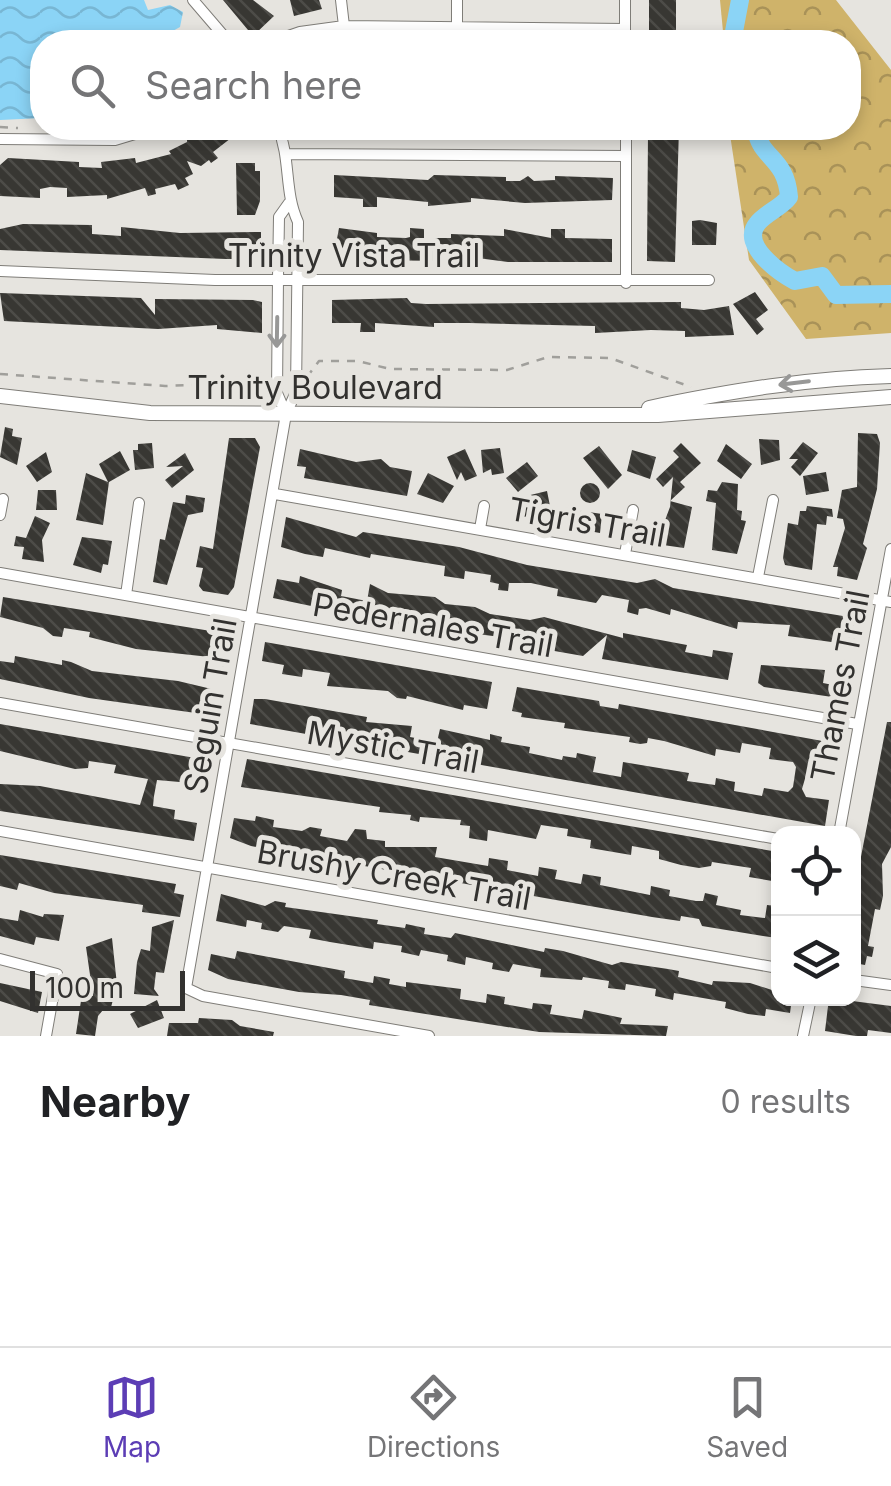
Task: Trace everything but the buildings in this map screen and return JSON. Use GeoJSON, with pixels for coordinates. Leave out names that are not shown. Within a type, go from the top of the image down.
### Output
{"type":"FeatureCollection","features":[{"type":"Feature","properties":{"kind":"main road","name":"Trinity Boulevard"},"geometry":{"type":"LineString","coordinates":[[631,412],[758,387],[891,376]]}},
{"type":"Feature","properties":{"kind":"main road","name":"Trinity Boulevard"},"geometry":{"type":"LineString","coordinates":[[0,396],[150,414],[658,415],[891,397]]}},
{"type":"Feature","properties":{"kind":"street"},"geometry":{"type":"LineString","coordinates":[[193,0],[219,30]]}},
{"type":"Feature","properties":{"kind":"street"},"geometry":{"type":"LineString","coordinates":[[341,0],[344,26]]}},
{"type":"Feature","properties":{"kind":"street"},"geometry":{"type":"LineString","coordinates":[[457,0],[457,28]]}},
{"type":"Feature","properties":{"kind":"street"},"geometry":{"type":"LineString","coordinates":[[315,30],[344,26],[626,29],[624,0]]}},
{"type":"Feature","properties":{"kind":"street"},"geometry":{"type":"LineString","coordinates":[[0,139],[30,139]]}},
{"type":"Feature","properties":{"kind":"street"},"geometry":{"type":"LineString","coordinates":[[282,140],[289,203],[280,217],[277,382],[286,414]]}},
{"type":"Feature","properties":{"kind":"street"},"geometry":{"type":"LineString","coordinates":[[626,140],[626,282]]}},
{"type":"Feature","properties":{"kind":"street"},"geometry":{"type":"LineString","coordinates":[[286,154],[626,156]]}},
{"type":"Feature","properties":{"kind":"street","name":"Seguin Trail"},"geometry":{"type":"LineString","coordinates":[[289,203],[298,222],[296,382],[286,414],[186,988],[203,996],[428,1036]]}},
{"type":"Feature","properties":{"kind":"street","name":"Trinity Vista Trail"},"geometry":{"type":"LineString","coordinates":[[0,271],[298,279],[709,280]]}},
{"type":"Feature","properties":{"kind":"street","name":"Tigris Trail"},"geometry":{"type":"LineString","coordinates":[[274,494],[887,602]]}},
{"type":"Feature","properties":{"kind":"street"},"geometry":{"type":"LineString","coordinates":[[0,515],[3,499]]}},
{"type":"Feature","properties":{"kind":"street"},"geometry":{"type":"LineString","coordinates":[[758,577],[773,500]]}},
{"type":"Feature","properties":{"kind":"street"},"geometry":{"type":"LineString","coordinates":[[126,595],[139,503]]}},
{"type":"Feature","properties":{"kind":"street"},"geometry":{"type":"LineString","coordinates":[[480,529],[484,506]]}},
{"type":"Feature","properties":{"kind":"street"},"geometry":{"type":"LineString","coordinates":[[625,554],[633,510]]}},
{"type":"Feature","properties":{"kind":"street","name":"Thames Trail"},"geometry":{"type":"LineString","coordinates":[[840,826],[857,724],[887,602],[891,549]]}},
{"type":"Feature","properties":{"kind":"street","name":"Pedernales Trail"},"geometry":{"type":"LineString","coordinates":[[0,573],[857,724]]}},
{"type":"Feature","properties":{"kind":"street","name":"Mystic Trail"},"geometry":{"type":"LineString","coordinates":[[0,703],[771,838]]}},
{"type":"Feature","properties":{"kind":"street","name":"Brushy Creek Trail"},"geometry":{"type":"LineString","coordinates":[[0,831],[771,967]]}},
{"type":"Feature","properties":{"kind":"street"},"geometry":{"type":"LineString","coordinates":[[0,959],[57,974],[46,1036]]}},
{"type":"Feature","properties":{"kind":"street"},"geometry":{"type":"LineString","coordinates":[[861,981],[891,984]]}},
{"type":"Feature","properties":{"kind":"street"},"geometry":{"type":"LineString","coordinates":[[803,1036],[809,1006]]}},
{"type":"Feature","properties":{"kind":"path"},"geometry":{"type":"LineString","coordinates":[[296,382],[306,379],[319,361],[358,361],[390,369],[507,370],[548,357],[568,356],[624,361],[669,382],[691,387]]}},
{"type":"Feature","properties":{"kind":"path"},"geometry":{"type":"LineString","coordinates":[[0,374],[165,386],[277,382]]}},
{"type":"Feature","properties":{"kind":"green space"},"geometry":{"type":"Polygon","coordinates":[[[720,0],[836,0],[860,30],[723,30],[720,0]]]}},
{"type":"Feature","properties":{"kind":"green space"},"geometry":{"type":"Polygon","coordinates":[[[861,32],[891,70],[891,333],[806,339],[749,260],[731,140],[861,140],[861,32]]]}},
{"type":"Feature","properties":{"kind":"water"},"geometry":{"type":"Polygon","coordinates":[[[0,0],[144,0],[148,10],[170,5],[183,12],[180,27],[175,30],[30,30],[30,119],[0,120],[0,0]]]}},
{"type":"Feature","properties":{"kind":"waterway"},"geometry":{"type":"LineString","coordinates":[[734,30],[740,0]]}},
{"type":"Feature","properties":{"kind":"waterway"},"geometry":{"type":"LineString","coordinates":[[759,140],[783,173],[789,197],[760,220],[753,232],[764,257],[795,281],[822,276],[836,295],[891,294]]}}]}
